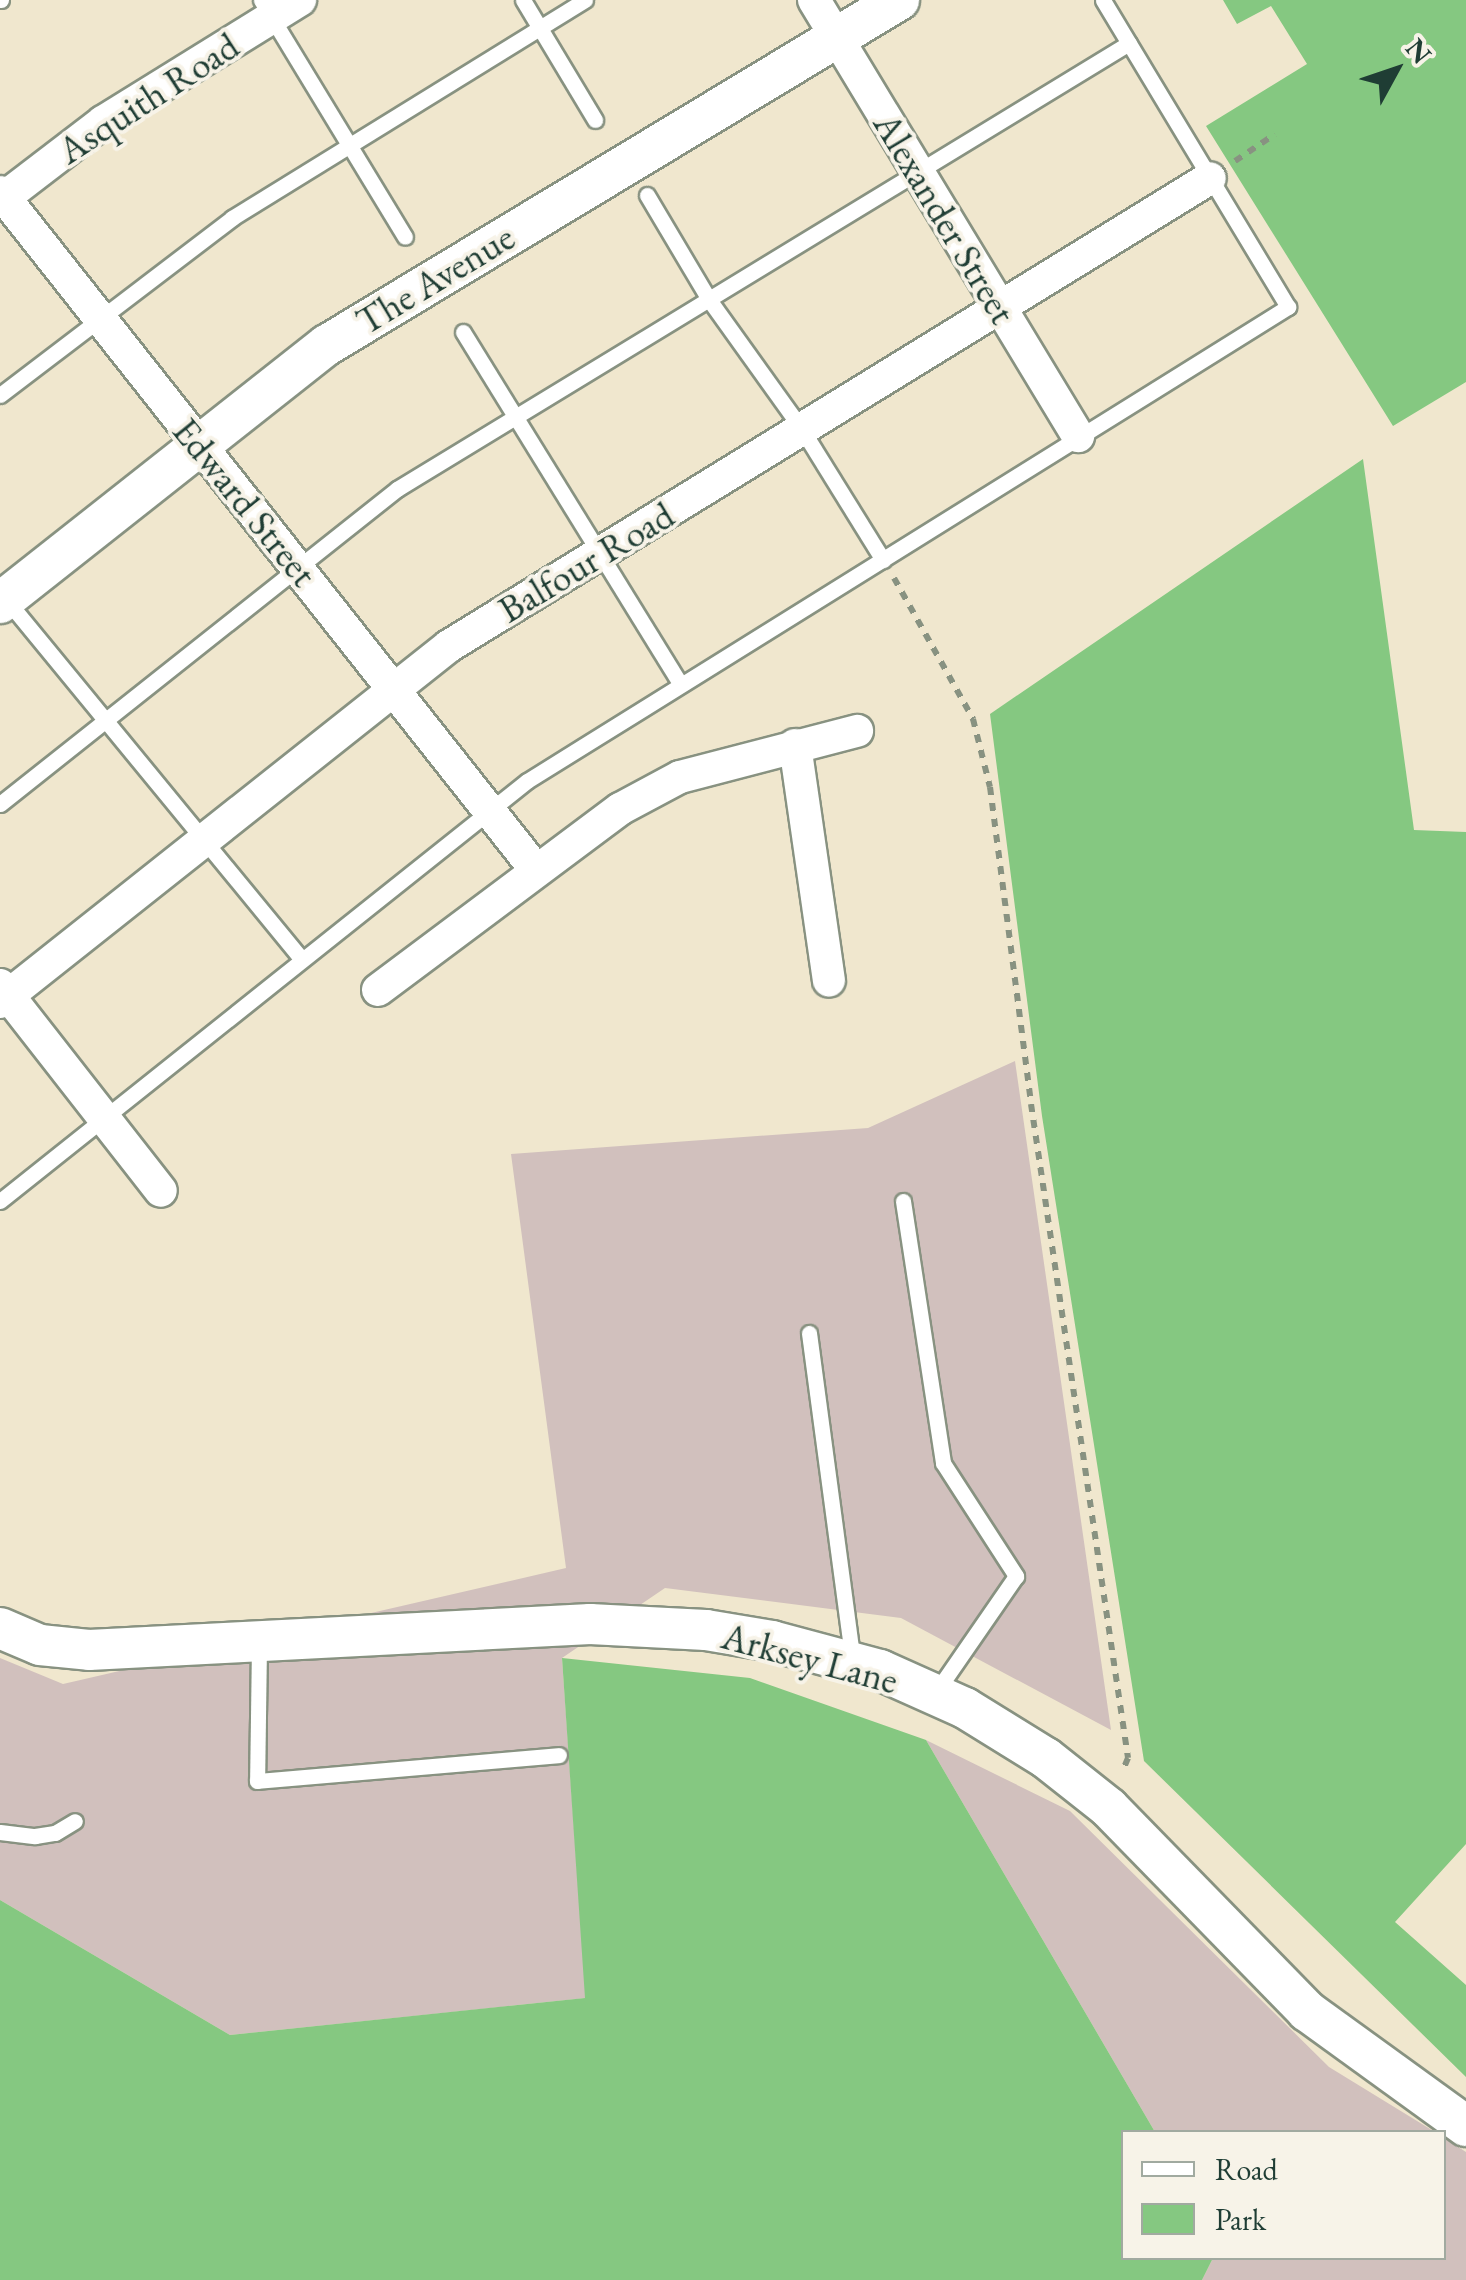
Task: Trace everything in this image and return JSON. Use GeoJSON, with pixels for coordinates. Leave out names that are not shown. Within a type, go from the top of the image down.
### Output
{"type":"FeatureCollection","features":[{"type":"Feature","properties":{"kind":"street","name":"Alexander Street"},"geometry":{"type":"LineString","coordinates":[[814,0],[1078,436]]}},
{"type":"Feature","properties":{"kind":"street","name":"The Avenue"},"geometry":{"type":"LineString","coordinates":[[2,597],[327,344],[900,0]]}},
{"type":"Feature","properties":{"kind":"street","name":"Asquith Road"},"geometry":{"type":"LineString","coordinates":[[2,197],[103,122],[278,6]]}},
{"type":"Feature","properties":{"kind":"street","name":"Balfour Road"},"geometry":{"type":"LineString","coordinates":[[3,994],[450,646],[1210,178]]}},
{"type":"Feature","properties":{"kind":"street","name":"Edward Street"},"geometry":{"type":"LineString","coordinates":[[2,197],[536,870]]}},
{"type":"Feature","properties":{"kind":"street"},"geometry":{"type":"LineString","coordinates":[[378,990],[620,808],[680,777],[856,731]]}},
{"type":"Feature","properties":{"kind":"street"},"geometry":{"type":"LineString","coordinates":[[796,745],[829,980]]}},
{"type":"Feature","properties":{"kind":"street"},"geometry":{"type":"LineString","coordinates":[[3,994],[161,1191]]}},
{"type":"Feature","properties":{"kind":"street","name":"Arksey Lane"},"geometry":{"type":"LineString","coordinates":[[0,1628],[40,1645],[89,1650],[590,1624],[706,1630],[772,1641],[853,1663],[934,1694],[1046,1758],[1109,1808],[1308,2011],[1466,2126]]}},
{"type":"Feature","properties":{"kind":"lane"},"geometry":{"type":"LineString","coordinates":[[523,0],[596,120]]}},
{"type":"Feature","properties":{"kind":"lane"},"geometry":{"type":"LineString","coordinates":[[0,394],[232,218],[585,0]]}},
{"type":"Feature","properties":{"kind":"lane"},"geometry":{"type":"LineString","coordinates":[[0,1201],[571,751],[1288,307],[1103,0]]}},
{"type":"Feature","properties":{"kind":"lane"},"geometry":{"type":"LineString","coordinates":[[278,6],[349,146],[405,237]]}},
{"type":"Feature","properties":{"kind":"lane"},"geometry":{"type":"LineString","coordinates":[[0,804],[296,566],[397,490],[1129,43]]}},
{"type":"Feature","properties":{"kind":"lane"},"geometry":{"type":"LineString","coordinates":[[647,195],[710,301],[803,431],[883,560]]}},
{"type":"Feature","properties":{"kind":"lane"},"geometry":{"type":"LineString","coordinates":[[463,332],[596,555],[680,684]]}},
{"type":"Feature","properties":{"kind":"lane"},"geometry":{"type":"LineString","coordinates":[[2,597],[106,718],[302,960]]}},
{"type":"Feature","properties":{"kind":"lane"},"geometry":{"type":"LineString","coordinates":[[902,1201],[943,1463],[1016,1576],[934,1694]]}},
{"type":"Feature","properties":{"kind":"lane"},"geometry":{"type":"LineString","coordinates":[[809,1333],[853,1663]]}},
{"type":"Feature","properties":{"kind":"lane"},"geometry":{"type":"LineString","coordinates":[[259,1641],[256,1782],[559,1755]]}},
{"type":"Feature","properties":{"kind":"lane"},"geometry":{"type":"LineString","coordinates":[[0,1832],[35,1836],[55,1833],[74,1821]]}},
{"type":"Feature","properties":{"kind":"path"},"geometry":{"type":"LineString","coordinates":[[1210,178],[1275,134]]}},
{"type":"Feature","properties":{"kind":"path"},"geometry":{"type":"LineString","coordinates":[[883,560],[973,719],[990,787],[1031,1104],[1128,1758],[1109,1808]]}},
{"type":"Feature","properties":{"kind":"shaded area"},"geometry":{"type":"Polygon","coordinates":[[[1015,1061],[1111,1730],[901,1618],[665,1588],[562,1658],[586,1998],[230,2035],[0,1900],[0,1658],[63,1684],[566,1568],[511,1154],[868,1128],[1015,1061]]]}},
{"type":"Feature","properties":{"kind":"shaded area"},"geometry":{"type":"Polygon","coordinates":[[[926,1740],[1070,1811],[1329,2067],[1432,2130],[1154,2130],[926,1740]]]}},
{"type":"Feature","properties":{"kind":"shaded area"},"geometry":{"type":"Polygon","coordinates":[[[1446,2139],[1466,2152],[1466,2280],[1202,2280],[1212,2260],[1446,2260],[1446,2139]]]}},
{"type":"Feature","properties":{"kind":"green space"},"geometry":{"type":"Polygon","coordinates":[[[1223,0],[1466,0],[1466,382],[1393,426],[1206,126],[1307,64],[1271,6],[1237,24],[1223,0]]]}},
{"type":"Feature","properties":{"kind":"green space"},"geometry":{"type":"Polygon","coordinates":[[[1363,459],[1414,830],[1466,832],[1466,1844],[1395,1922],[1466,1985],[1466,2077],[1144,1761],[1042,1116],[990,714],[1363,459]]]}},
{"type":"Feature","properties":{"kind":"green space"},"geometry":{"type":"Polygon","coordinates":[[[562,1658],[750,1678],[926,1740],[1154,2130],[1121,2130],[1121,2260],[1212,2260],[1202,2280],[0,2280],[0,1900],[230,2035],[585,1998],[562,1658]]]}}]}
